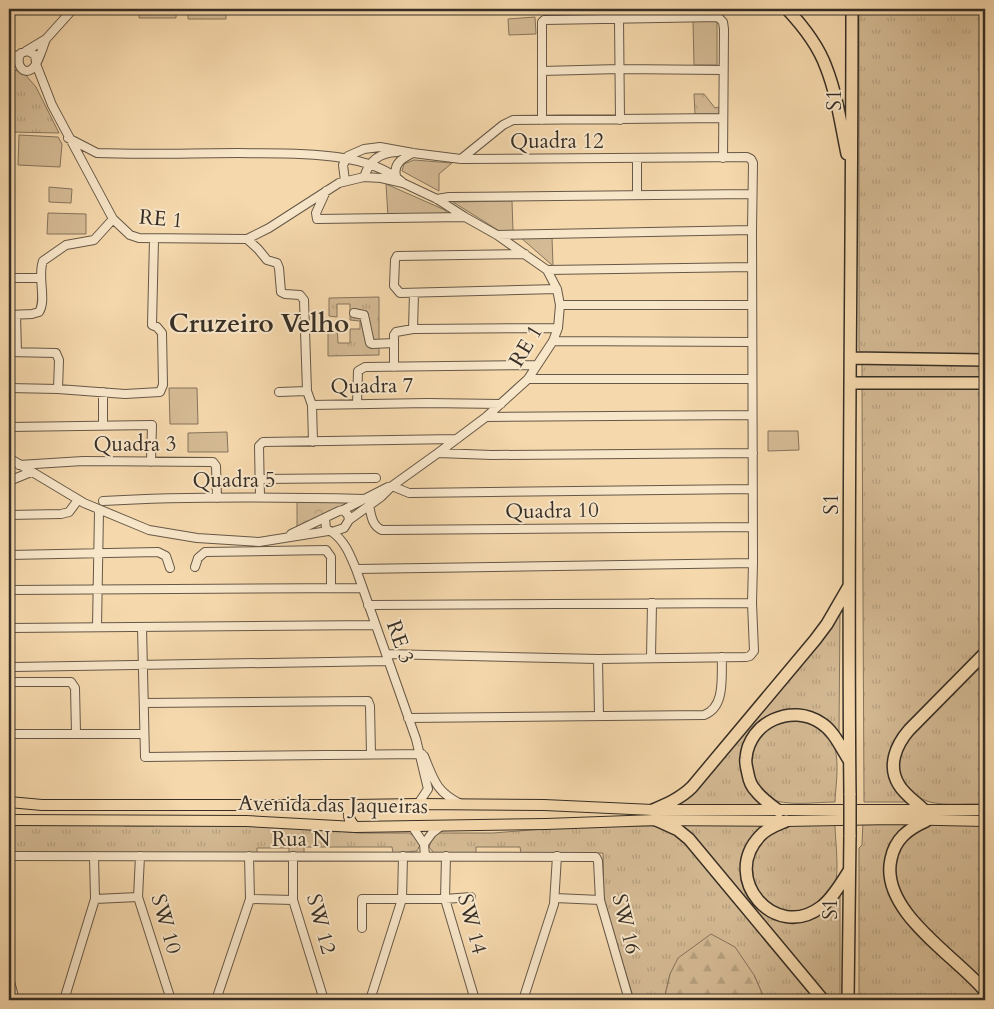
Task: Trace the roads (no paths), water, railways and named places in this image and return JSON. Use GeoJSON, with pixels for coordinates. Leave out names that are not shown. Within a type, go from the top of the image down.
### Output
{"type":"FeatureCollection","features":[{"type":"Feature","properties":{"kind":"highway"},"geometry":{"type":"LineString","coordinates":[[787,9],[806,32],[826,64],[838,104],[852,178]]}},
{"type":"Feature","properties":{"kind":"highway","name":"S1"},"geometry":{"type":"LineString","coordinates":[[848,1000],[852,9]]}},
{"type":"Feature","properties":{"kind":"highway"},"geometry":{"type":"LineString","coordinates":[[852,358],[985,360]]}},
{"type":"Feature","properties":{"kind":"highway"},"geometry":{"type":"LineString","coordinates":[[850,383],[985,383]]}},
{"type":"Feature","properties":{"kind":"highway"},"geometry":{"type":"LineString","coordinates":[[822,1000],[689,839],[655,815],[686,794],[692,787],[815,640],[850,586]]}},
{"type":"Feature","properties":{"kind":"highway"},"geometry":{"type":"LineString","coordinates":[[985,654],[909,730],[895,751],[895,778],[925,815],[895,846],[889,872],[893,889],[900,903],[918,926],[985,992]]}},
{"type":"Feature","properties":{"kind":"highway"},"geometry":{"type":"LineString","coordinates":[[780,811],[755,790],[750,782],[745,760],[752,738],[764,724],[788,715],[802,715],[812,718],[823,724],[832,733],[849,760]]}},
{"type":"Feature","properties":{"kind":"highway"},"geometry":{"type":"LineString","coordinates":[[786,821],[770,828],[761,835],[751,847],[746,861],[746,877],[750,890],[766,909],[788,916],[802,916],[813,912],[830,899],[849,871]]}},
{"type":"Feature","properties":{"kind":"main road","name":"Avenida das Jaqueiras"},"geometry":{"type":"LineString","coordinates":[[9,802],[50,805],[530,805],[655,815]]}},
{"type":"Feature","properties":{"kind":"main road"},"geometry":{"type":"LineString","coordinates":[[525,824],[532,820],[533,811],[530,805]]}},
{"type":"Feature","properties":{"kind":"main road"},"geometry":{"type":"LineString","coordinates":[[354,806],[348,814],[355,828]]}},
{"type":"Feature","properties":{"kind":"main road"},"geometry":{"type":"LineString","coordinates":[[655,815],[786,821],[892,819],[985,810]]}},
{"type":"Feature","properties":{"kind":"main road"},"geometry":{"type":"LineString","coordinates":[[655,815],[780,811],[925,815],[985,821]]}},
{"type":"Feature","properties":{"kind":"main road","name":"Avenida das Jaqueiras"},"geometry":{"type":"LineString","coordinates":[[9,820],[246,821],[355,828],[525,824],[655,815]]}},
{"type":"Feature","properties":{"kind":"street"},"geometry":{"type":"LineString","coordinates":[[9,57],[23,53],[46,39],[71,10]]}},
{"type":"Feature","properties":{"kind":"street","name":"Quadra 12"},"geometry":{"type":"LineString","coordinates":[[461,159],[506,123],[513,120],[542,120],[620,120],[723,118],[723,22],[718,17],[544,20],[542,22],[542,120]]}},
{"type":"Feature","properties":{"kind":"street"},"geometry":{"type":"LineString","coordinates":[[619,18],[620,120]]}},
{"type":"Feature","properties":{"kind":"street"},"geometry":{"type":"LineString","coordinates":[[9,63],[31,69],[36,63],[46,39]]}},
{"type":"Feature","properties":{"kind":"street"},"geometry":{"type":"LineString","coordinates":[[23,53],[35,55],[36,63]]}},
{"type":"Feature","properties":{"kind":"street"},"geometry":{"type":"LineString","coordinates":[[22,68],[18,60],[23,53]]}},
{"type":"Feature","properties":{"kind":"street","name":"RE 1"},"geometry":{"type":"LineString","coordinates":[[36,63],[47,95],[68,138],[113,219],[130,235],[139,238],[247,239],[256,236],[326,190],[345,181],[381,178],[403,183],[437,198],[465,217],[498,235],[547,270],[557,289],[560,306],[558,328],[553,340],[528,379],[501,404],[457,439],[392,486],[367,502],[343,510]]}},
{"type":"Feature","properties":{"kind":"street","name":"RE 1"},"geometry":{"type":"LineString","coordinates":[[22,68],[34,77],[47,95]]}},
{"type":"Feature","properties":{"kind":"street"},"geometry":{"type":"LineString","coordinates":[[542,71],[723,70]]}},
{"type":"Feature","properties":{"kind":"street"},"geometry":{"type":"LineString","coordinates":[[723,118],[723,158]]}},
{"type":"Feature","properties":{"kind":"street","name":"RE 1"},"geometry":{"type":"LineString","coordinates":[[68,138],[97,152],[311,154],[371,164],[396,176],[403,183]]}},
{"type":"Feature","properties":{"kind":"street"},"geometry":{"type":"LineString","coordinates":[[345,181],[343,170],[345,159],[364,149],[380,147],[461,159]]}},
{"type":"Feature","properties":{"kind":"street"},"geometry":{"type":"LineString","coordinates":[[85,168],[88,157],[97,152]]}},
{"type":"Feature","properties":{"kind":"street"},"geometry":{"type":"LineString","coordinates":[[364,178],[371,164],[380,155],[410,152]]}},
{"type":"Feature","properties":{"kind":"street"},"geometry":{"type":"LineString","coordinates":[[396,176],[396,166],[410,152]]}},
{"type":"Feature","properties":{"kind":"street","name":"Quadra 12"},"geometry":{"type":"LineString","coordinates":[[461,159],[747,157],[752,159],[753,163],[752,194]]}},
{"type":"Feature","properties":{"kind":"street"},"geometry":{"type":"LineString","coordinates":[[637,159],[637,195]]}},
{"type":"Feature","properties":{"kind":"street"},"geometry":{"type":"LineString","coordinates":[[316,214],[326,190]]}},
{"type":"Feature","properties":{"kind":"street"},"geometry":{"type":"LineString","coordinates":[[9,670],[13,667],[387,657],[598,659],[746,657],[754,651],[752,603],[752,194],[437,198]]}},
{"type":"Feature","properties":{"kind":"street"},"geometry":{"type":"LineString","coordinates":[[304,205],[313,209],[317,219],[465,217]]}},
{"type":"Feature","properties":{"kind":"street"},"geometry":{"type":"LineString","coordinates":[[58,389],[59,360],[56,353],[13,352],[13,315],[32,314],[41,310],[43,261],[66,245],[94,240],[113,219]]}},
{"type":"Feature","properties":{"kind":"street"},"geometry":{"type":"LineString","coordinates":[[498,235],[752,230]]}},
{"type":"Feature","properties":{"kind":"street"},"geometry":{"type":"LineString","coordinates":[[256,236],[258,249]]}},
{"type":"Feature","properties":{"kind":"street"},"geometry":{"type":"LineString","coordinates":[[9,388],[58,389],[125,394],[156,394],[162,390],[162,333],[157,327],[152,325],[154,238]]}},
{"type":"Feature","properties":{"kind":"street","name":"Quadra 7"},"geometry":{"type":"LineString","coordinates":[[247,239],[267,260],[278,265],[281,292],[300,296],[304,300],[307,391],[312,405],[501,404]]}},
{"type":"Feature","properties":{"kind":"street"},"geometry":{"type":"LineString","coordinates":[[526,254],[396,256],[394,286],[397,292],[400,293],[557,289]]}},
{"type":"Feature","properties":{"kind":"street"},"geometry":{"type":"LineString","coordinates":[[547,270],[752,267]]}},
{"type":"Feature","properties":{"kind":"street"},"geometry":{"type":"LineString","coordinates":[[9,278],[41,278]]}},
{"type":"Feature","properties":{"kind":"street"},"geometry":{"type":"LineString","coordinates":[[413,329],[414,293]]}},
{"type":"Feature","properties":{"kind":"street"},"geometry":{"type":"LineString","coordinates":[[560,306],[752,305]]}},
{"type":"Feature","properties":{"kind":"street"},"geometry":{"type":"LineString","coordinates":[[354,313],[364,315],[370,343],[394,339]]}},
{"type":"Feature","properties":{"kind":"street"},"geometry":{"type":"LineString","coordinates":[[394,367],[394,339],[396,332],[413,329],[558,328]]}},
{"type":"Feature","properties":{"kind":"street"},"geometry":{"type":"LineString","coordinates":[[553,340],[752,342]]}},
{"type":"Feature","properties":{"kind":"street","name":"Quadra 7"},"geometry":{"type":"LineString","coordinates":[[357,404],[358,371],[360,368],[537,365]]}},
{"type":"Feature","properties":{"kind":"street"},"geometry":{"type":"LineString","coordinates":[[528,379],[752,379]]}},
{"type":"Feature","properties":{"kind":"street"},"geometry":{"type":"LineString","coordinates":[[279,392],[307,391]]}},
{"type":"Feature","properties":{"kind":"street"},"geometry":{"type":"LineString","coordinates":[[102,425],[103,392]]}},
{"type":"Feature","properties":{"kind":"street"},"geometry":{"type":"LineString","coordinates":[[312,405],[313,442]]}},
{"type":"Feature","properties":{"kind":"street"},"geometry":{"type":"LineString","coordinates":[[486,416],[752,415]]}},
{"type":"Feature","properties":{"kind":"street","name":"Quadra 3"},"geometry":{"type":"LineString","coordinates":[[9,427],[152,425],[151,462]]}},
{"type":"Feature","properties":{"kind":"street"},"geometry":{"type":"LineString","coordinates":[[260,497],[261,444],[457,439]]}},
{"type":"Feature","properties":{"kind":"street"},"geometry":{"type":"LineString","coordinates":[[438,453],[492,455],[753,453]]}},
{"type":"Feature","properties":{"kind":"street"},"geometry":{"type":"LineString","coordinates":[[9,458],[99,511],[149,530],[197,538],[259,542],[344,528],[349,522],[348,515],[343,510],[333,513],[284,537]]}},
{"type":"Feature","properties":{"kind":"street","name":"Quadra 3"},"geometry":{"type":"LineString","coordinates":[[19,465],[50,462],[215,463],[217,498]]}},
{"type":"Feature","properties":{"kind":"street"},"geometry":{"type":"LineString","coordinates":[[9,482],[31,472]]}},
{"type":"Feature","properties":{"kind":"street"},"geometry":{"type":"LineString","coordinates":[[260,479],[376,478]]}},
{"type":"Feature","properties":{"kind":"street","name":"Quadra 10"},"geometry":{"type":"LineString","coordinates":[[392,486],[409,492],[752,489]]}},
{"type":"Feature","properties":{"kind":"street","name":"Quadra 5"},"geometry":{"type":"LineString","coordinates":[[103,501],[151,498],[260,497],[367,502]]}},
{"type":"Feature","properties":{"kind":"street"},"geometry":{"type":"LineString","coordinates":[[9,515],[65,514],[72,510],[78,500]]}},
{"type":"Feature","properties":{"kind":"street","name":"RE 1"},"geometry":{"type":"LineString","coordinates":[[349,522],[367,502]]}},
{"type":"Feature","properties":{"kind":"street","name":"Quadra 10"},"geometry":{"type":"LineString","coordinates":[[367,502],[376,527],[382,530],[752,527]]}},
{"type":"Feature","properties":{"kind":"street"},"geometry":{"type":"LineString","coordinates":[[97,627],[99,511]]}},
{"type":"Feature","properties":{"kind":"street"},"geometry":{"type":"LineString","coordinates":[[325,518],[325,526],[330,531]]}},
{"type":"Feature","properties":{"kind":"street","name":"RE 3"},"geometry":{"type":"LineString","coordinates":[[347,549],[349,522]]}},
{"type":"Feature","properties":{"kind":"street","name":"RE 3"},"geometry":{"type":"LineString","coordinates":[[330,531],[340,538],[356,569],[420,751],[436,784],[444,794],[465,806]]}},
{"type":"Feature","properties":{"kind":"street"},"geometry":{"type":"LineString","coordinates":[[195,567],[198,558],[205,552],[326,550],[331,557],[331,588]]}},
{"type":"Feature","properties":{"kind":"street"},"geometry":{"type":"LineString","coordinates":[[9,555],[158,552],[166,556],[170,568]]}},
{"type":"Feature","properties":{"kind":"street"},"geometry":{"type":"LineString","coordinates":[[356,569],[753,563]]}},
{"type":"Feature","properties":{"kind":"street"},"geometry":{"type":"LineString","coordinates":[[9,590],[362,588]]}},
{"type":"Feature","properties":{"kind":"street"},"geometry":{"type":"LineString","coordinates":[[651,657],[652,603]]}},
{"type":"Feature","properties":{"kind":"street"},"geometry":{"type":"LineString","coordinates":[[368,605],[752,603]]}},
{"type":"Feature","properties":{"kind":"street"},"geometry":{"type":"LineString","coordinates":[[9,628],[375,625]]}},
{"type":"Feature","properties":{"kind":"street"},"geometry":{"type":"LineString","coordinates":[[142,628],[145,757],[371,754],[420,751]]}},
{"type":"Feature","properties":{"kind":"street"},"geometry":{"type":"LineString","coordinates":[[408,718],[707,714],[716,706],[720,698],[722,657]]}},
{"type":"Feature","properties":{"kind":"street"},"geometry":{"type":"LineString","coordinates":[[598,659],[599,715]]}},
{"type":"Feature","properties":{"kind":"street"},"geometry":{"type":"LineString","coordinates":[[9,682],[71,682],[75,688],[76,733]]}},
{"type":"Feature","properties":{"kind":"street"},"geometry":{"type":"LineString","coordinates":[[144,703],[368,701],[370,706],[371,754]]}},
{"type":"Feature","properties":{"kind":"street"},"geometry":{"type":"LineString","coordinates":[[9,734],[144,734]]}},
{"type":"Feature","properties":{"kind":"street","name":"RE 3"},"geometry":{"type":"LineString","coordinates":[[418,804],[428,789],[420,751]]}},
{"type":"Feature","properties":{"kind":"street"},"geometry":{"type":"LineString","coordinates":[[412,826],[424,844],[425,856]]}},
{"type":"Feature","properties":{"kind":"street"},"geometry":{"type":"LineString","coordinates":[[424,844],[432,833],[441,826]]}},
{"type":"Feature","properties":{"kind":"street","name":"Rua N"},"geometry":{"type":"LineString","coordinates":[[9,856],[594,857]]}},
{"type":"Feature","properties":{"kind":"street"},"geometry":{"type":"LineString","coordinates":[[64,1000],[95,899],[94,856]]}},
{"type":"Feature","properties":{"kind":"street","name":"SW 10"},"geometry":{"type":"LineString","coordinates":[[140,856],[138,897],[171,1000]]}},
{"type":"Feature","properties":{"kind":"street"},"geometry":{"type":"LineString","coordinates":[[216,1000],[250,899],[249,856]]}},
{"type":"Feature","properties":{"kind":"street","name":"SW 12"},"geometry":{"type":"LineString","coordinates":[[293,856],[293,900],[324,1000]]}},
{"type":"Feature","properties":{"kind":"street"},"geometry":{"type":"LineString","coordinates":[[370,1000],[402,899],[403,856]]}},
{"type":"Feature","properties":{"kind":"street","name":"SW 14"},"geometry":{"type":"LineString","coordinates":[[446,856],[445,899],[475,1000]]}},
{"type":"Feature","properties":{"kind":"street"},"geometry":{"type":"LineString","coordinates":[[523,1000],[555,898],[557,856]]}},
{"type":"Feature","properties":{"kind":"street","name":"SW 16"},"geometry":{"type":"LineString","coordinates":[[594,857],[598,861],[600,900],[628,1000]]}},
{"type":"Feature","properties":{"kind":"street"},"geometry":{"type":"LineString","coordinates":[[95,899],[138,897]]}},
{"type":"Feature","properties":{"kind":"street"},"geometry":{"type":"LineString","coordinates":[[362,928],[362,899],[445,899],[471,897]]}},
{"type":"Feature","properties":{"kind":"street"},"geometry":{"type":"LineString","coordinates":[[555,898],[600,900]]}},
{"type":"Feature","properties":{"kind":"street"},"geometry":{"type":"LineString","coordinates":[[250,899],[293,900]]}},
{"type":"Feature","properties":{"kind":"street"},"geometry":{"type":"LineString","coordinates":[[9,978],[15,1000]]}},
{"type":"Feature","properties":{"kind":"district","name":"Cruzeiro Velho"},"geometry":{"type":"Point","coordinates":[259,323]}}]}
